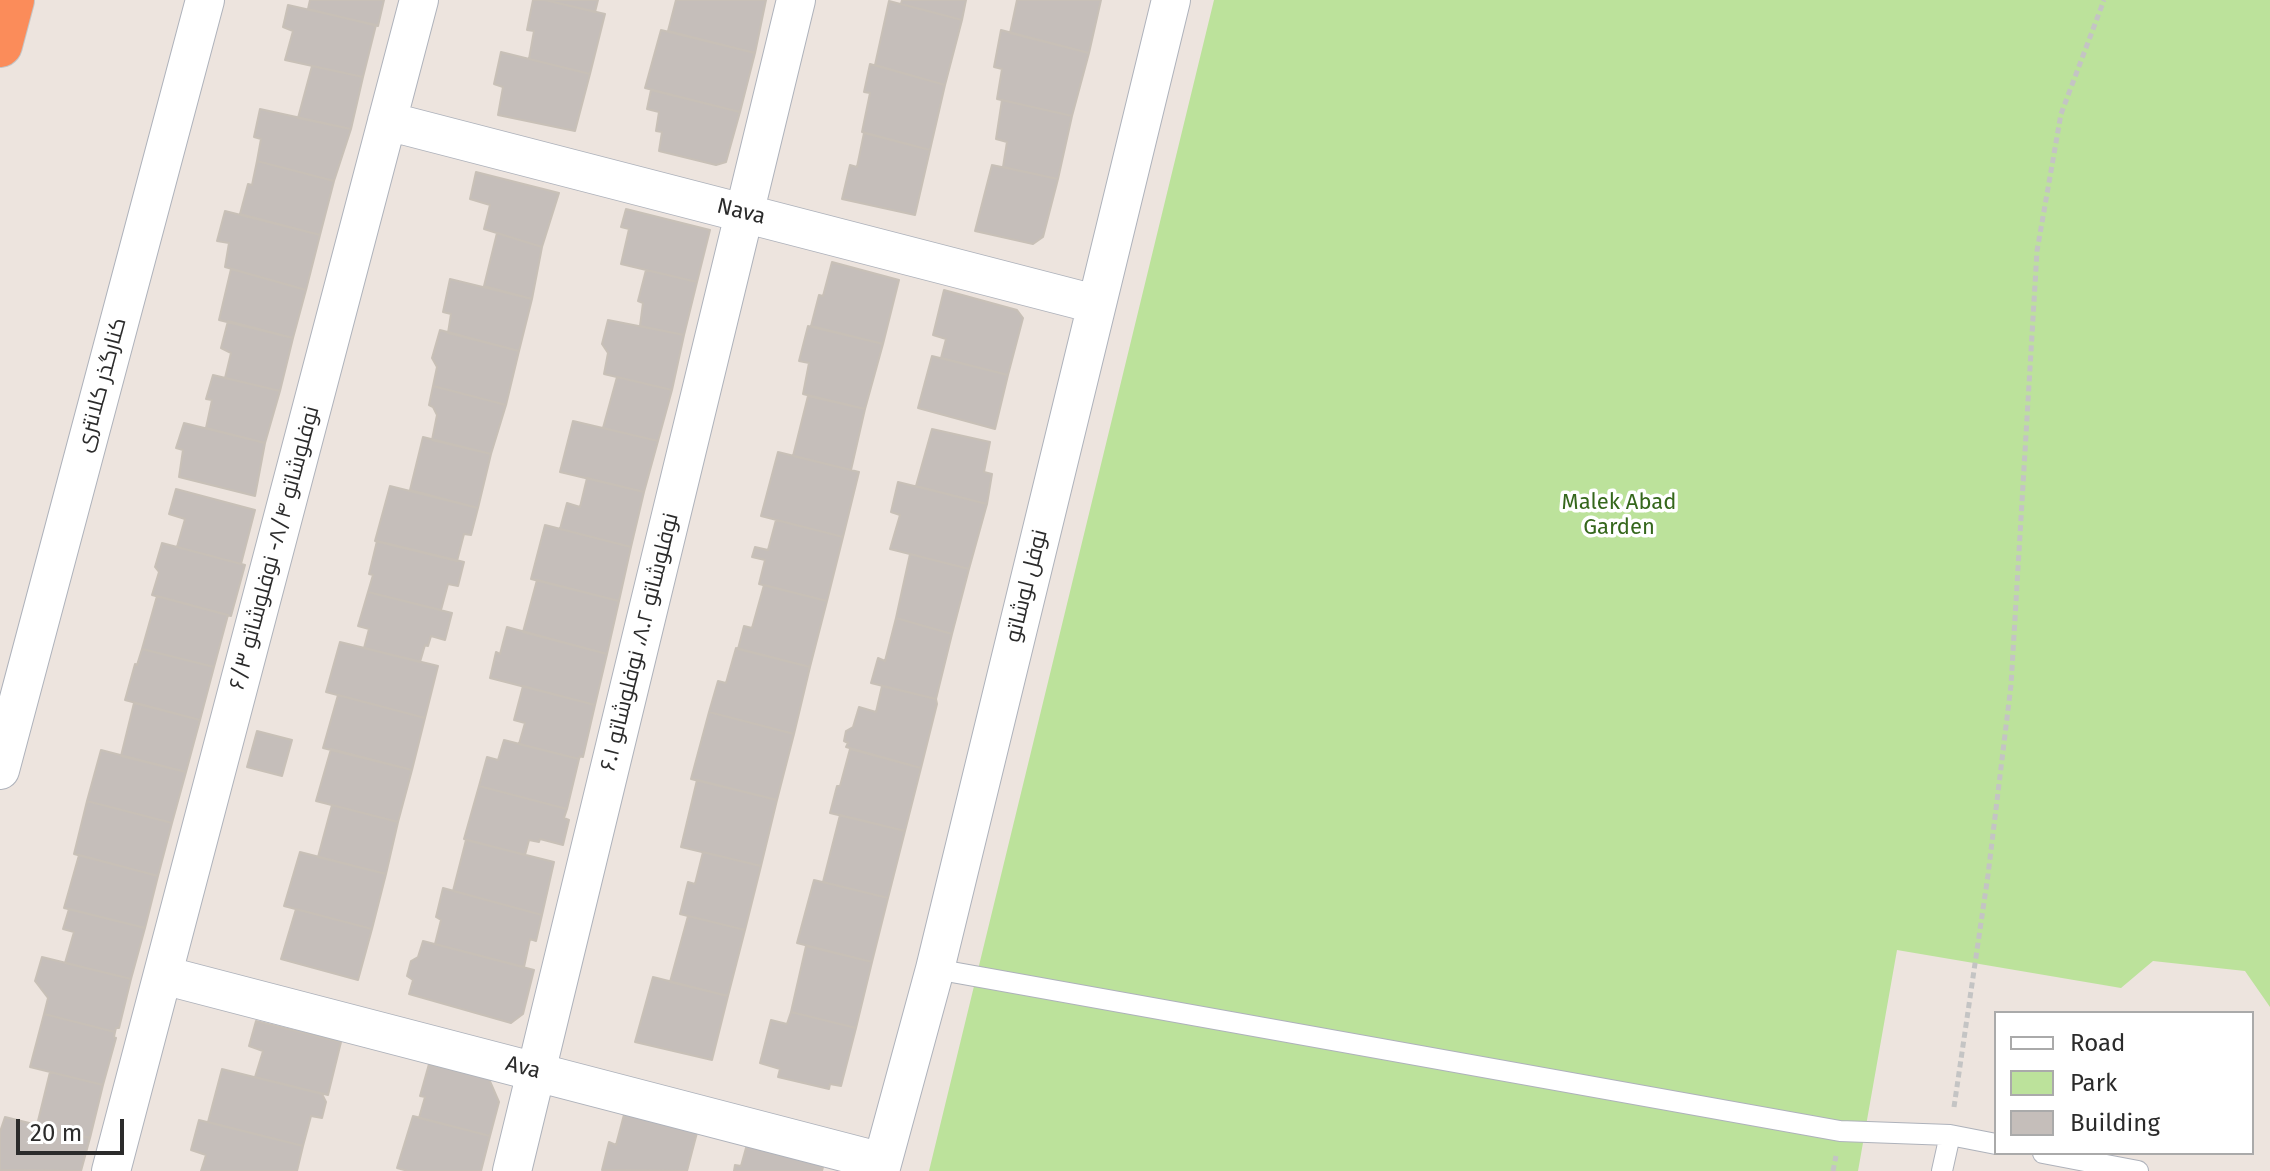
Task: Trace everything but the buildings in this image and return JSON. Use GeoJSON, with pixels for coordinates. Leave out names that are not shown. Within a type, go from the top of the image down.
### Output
{"type":"FeatureCollection","features":[{"type":"Feature","properties":{"kind":"highway"},"geometry":{"type":"LineString","coordinates":[[0,45],[12,0]]}},
{"type":"Feature","properties":{"kind":"street","name":"کنارگذر کلانتری"},"geometry":{"type":"LineString","coordinates":[[0,770],[205,0]]}},
{"type":"Feature","properties":{"kind":"street","name":"نوفلوشاتو ۸/۴- نوفلوشاتو ۶/۳"},"geometry":{"type":"LineString","coordinates":[[111,1171],[419,0]]}},
{"type":"Feature","properties":{"kind":"street","name":"نوفلوشاتو ۸.۲، نوفلوشاتو ۶.۱"},"geometry":{"type":"LineString","coordinates":[[512,1171],[796,0]]}},
{"type":"Feature","properties":{"kind":"street","name":"نوفل لوشاتو"},"geometry":{"type":"LineString","coordinates":[[881,1166],[935,969],[1171,0]]}},
{"type":"Feature","properties":{"kind":"street","name":"Nava"},"geometry":{"type":"LineString","coordinates":[[387,121],[1095,304]]}},
{"type":"Feature","properties":{"kind":"street","name":"Ava"},"geometry":{"type":"LineString","coordinates":[[163,975],[536,1071],[881,1166]]}},
{"type":"Feature","properties":{"kind":"lane"},"geometry":{"type":"LineString","coordinates":[[935,969],[1840,1131],[1950,1135],[1994,1144]]}},
{"type":"Feature","properties":{"kind":"lane"},"geometry":{"type":"LineString","coordinates":[[1942,1171],[1950,1135]]}},
{"type":"Feature","properties":{"kind":"lane"},"geometry":{"type":"LineString","coordinates":[[2054,1155],[2138,1171]]}},
{"type":"Feature","properties":{"kind":"path"},"geometry":{"type":"LineString","coordinates":[[1950,1135],[1988,875],[2011,685],[2037,251],[2061,114],[2104,0]]}},
{"type":"Feature","properties":{"kind":"green space","name":"Malek Abad Garden"},"geometry":{"type":"Polygon","coordinates":[[[1214,0],[2270,0],[2270,1007],[2245,971],[2153,961],[2121,988],[1897,950],[1858,1171],[929,1171],[1214,0]]]}}]}
